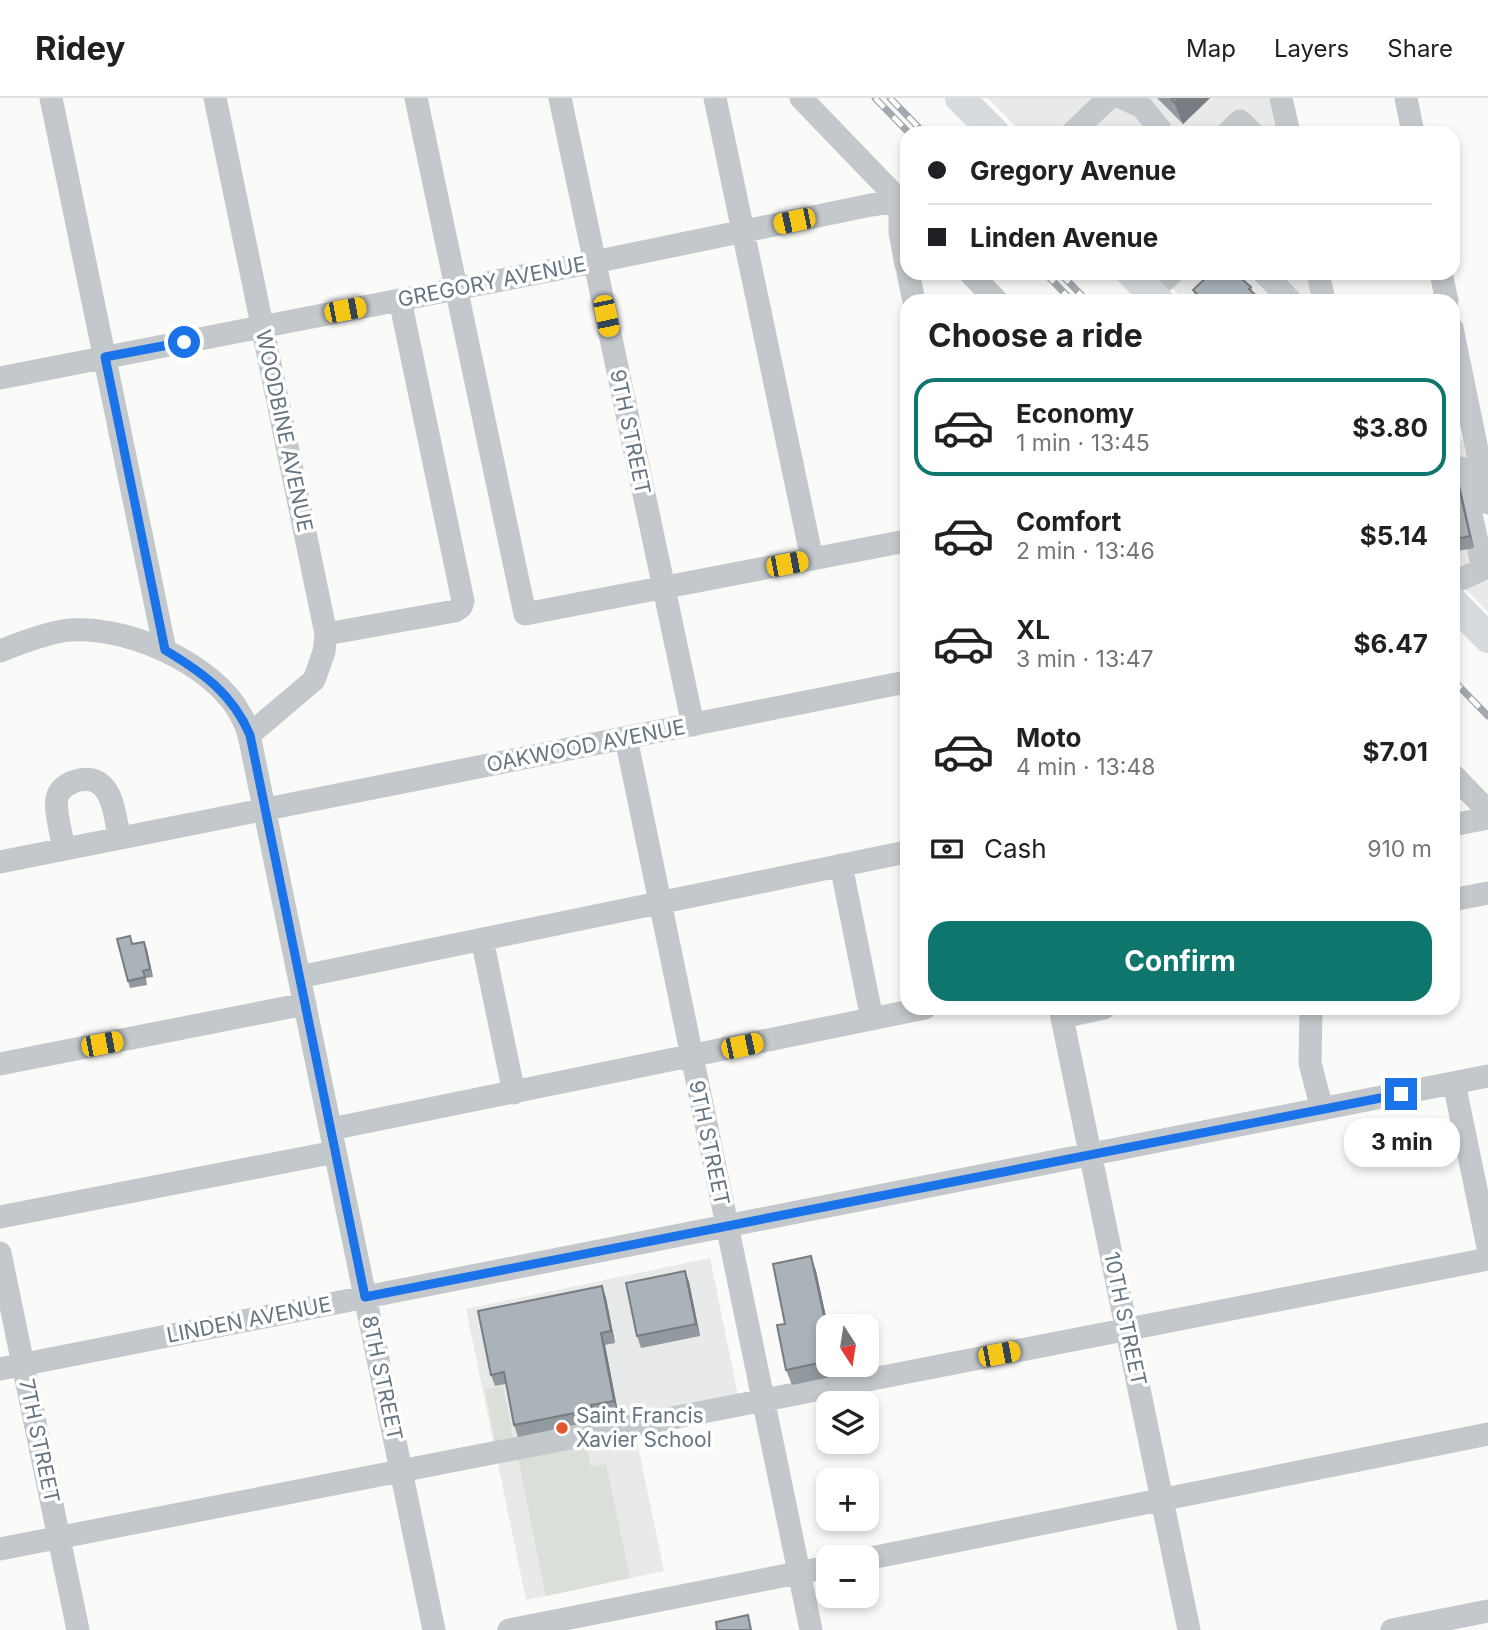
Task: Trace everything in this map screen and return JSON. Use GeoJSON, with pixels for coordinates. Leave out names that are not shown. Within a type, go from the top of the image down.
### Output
{"type":"FeatureCollection","features":[{"type":"Feature","properties":{"kind":"main road"},"geometry":{"type":"LineString","coordinates":[[960,98],[988,126]]}},
{"type":"Feature","properties":{"kind":"main road"},"geometry":{"type":"LineString","coordinates":[[1460,609],[1488,638]]}},
{"type":"Feature","properties":{"kind":"street"},"geometry":{"type":"LineString","coordinates":[[51,98],[165,650]]}},
{"type":"Feature","properties":{"kind":"street","name":"WOODBINE AVENUE"},"geometry":{"type":"LineString","coordinates":[[215,98],[326,634],[324,652],[314,680],[250,735]]}},
{"type":"Feature","properties":{"kind":"street"},"geometry":{"type":"LineString","coordinates":[[416,98],[525,614],[900,542]]}},
{"type":"Feature","properties":{"kind":"street","name":"9TH STREET"},"geometry":{"type":"LineString","coordinates":[[560,98],[693,724]]}},
{"type":"Feature","properties":{"kind":"street"},"geometry":{"type":"LineString","coordinates":[[715,98],[812,559]]}},
{"type":"Feature","properties":{"kind":"street"},"geometry":{"type":"LineString","coordinates":[[801,98],[900,201]]}},
{"type":"Feature","properties":{"kind":"street"},"geometry":{"type":"LineString","coordinates":[[1079,126],[1109,98]]}},
{"type":"Feature","properties":{"kind":"street"},"geometry":{"type":"LineString","coordinates":[[1123,98],[1142,107],[1158,126]]}},
{"type":"Feature","properties":{"kind":"street"},"geometry":{"type":"LineString","coordinates":[[1281,98],[1287,126]]}},
{"type":"Feature","properties":{"kind":"street"},"geometry":{"type":"LineString","coordinates":[[1406,98],[1412,126]]}},
{"type":"Feature","properties":{"kind":"street","name":"GREGORY AVENUE"},"geometry":{"type":"LineString","coordinates":[[0,378],[871,205],[900,204]]}},
{"type":"Feature","properties":{"kind":"street"},"geometry":{"type":"LineString","coordinates":[[977,280],[990,294]]}},
{"type":"Feature","properties":{"kind":"street"},"geometry":{"type":"LineString","coordinates":[[1271,280],[1284,294]]}},
{"type":"Feature","properties":{"kind":"street"},"geometry":{"type":"LineString","coordinates":[[326,634],[455,611],[461,607],[463,601],[400,300]]}},
{"type":"Feature","properties":{"kind":"street"},"geometry":{"type":"LineString","coordinates":[[1460,367],[1488,503]]}},
{"type":"Feature","properties":{"kind":"street"},"geometry":{"type":"LineString","coordinates":[[1460,468],[1483,569],[1460,579]]}},
{"type":"Feature","properties":{"kind":"street","name":"8TH STREET"},"geometry":{"type":"LineString","coordinates":[[0,651],[31,639],[64,631],[99,631],[165,650],[198,671],[225,694],[240,713],[250,735],[434,1630]]}},
{"type":"Feature","properties":{"kind":"street","name":"OAKWOOD AVENUE"},"geometry":{"type":"LineString","coordinates":[[119,838],[264,804],[626,738],[900,683]]}},
{"type":"Feature","properties":{"kind":"street","name":"9TH STREET"},"geometry":{"type":"LineString","coordinates":[[626,738],[811,1630]]}},
{"type":"Feature","properties":{"kind":"street"},"geometry":{"type":"LineString","coordinates":[[0,862],[119,838],[111,798],[99,782],[78,780],[68,784],[58,795],[56,803],[64,849]]}},
{"type":"Feature","properties":{"kind":"street"},"geometry":{"type":"LineString","coordinates":[[1460,782],[1488,811]]}},
{"type":"Feature","properties":{"kind":"street"},"geometry":{"type":"LineString","coordinates":[[1460,823],[1488,818]]}},
{"type":"Feature","properties":{"kind":"street"},"geometry":{"type":"LineString","coordinates":[[299,977],[900,853]]}},
{"type":"Feature","properties":{"kind":"street"},"geometry":{"type":"LineString","coordinates":[[841,865],[872,1019]]}},
{"type":"Feature","properties":{"kind":"street"},"geometry":{"type":"LineString","coordinates":[[1460,898],[1488,892]]}},
{"type":"Feature","properties":{"kind":"street"},"geometry":{"type":"LineString","coordinates":[[482,939],[514,1093]]}},
{"type":"Feature","properties":{"kind":"street"},"geometry":{"type":"LineString","coordinates":[[0,1064],[305,1004]]}},
{"type":"Feature","properties":{"kind":"street"},"geometry":{"type":"LineString","coordinates":[[0,1217],[333,1140],[514,1093],[900,1013]]}},
{"type":"Feature","properties":{"kind":"street","name":"10TH STREET"},"geometry":{"type":"LineString","coordinates":[[1061,1015],[1189,1630]]}},
{"type":"Feature","properties":{"kind":"street"},"geometry":{"type":"LineString","coordinates":[[1311,1015],[1310,1063],[1322,1109]]}},
{"type":"Feature","properties":{"kind":"street","name":"LINDEN AVENUE"},"geometry":{"type":"LineString","coordinates":[[0,1369],[1488,1076]]}},
{"type":"Feature","properties":{"kind":"street"},"geometry":{"type":"LineString","coordinates":[[1454,1083],[1488,1247]]}},
{"type":"Feature","properties":{"kind":"street","name":"7TH STREET"},"geometry":{"type":"LineString","coordinates":[[0,1253],[78,1630]]}},
{"type":"Feature","properties":{"kind":"street"},"geometry":{"type":"LineString","coordinates":[[0,1549],[1488,1259]]}},
{"type":"Feature","properties":{"kind":"street"},"geometry":{"type":"LineString","coordinates":[[879,1556],[1488,1434]]}},
{"type":"Feature","properties":{"kind":"street"},"geometry":{"type":"LineString","coordinates":[[509,1630],[816,1569]]}},
{"type":"Feature","properties":{"kind":"street"},"geometry":{"type":"LineString","coordinates":[[1392,1630],[1488,1611]]}},
{"type":"Feature","properties":{"kind":"shaded area"},"geometry":{"type":"Polygon","coordinates":[[[988,98],[1274,98],[1280,126],[1015,126],[988,98]]]}},
{"type":"Feature","properties":{"kind":"shaded area"},"geometry":{"type":"Polygon","coordinates":[[[1165,280],[1312,280],[1315,294],[1178,294],[1165,280]]]}},
{"type":"Feature","properties":{"kind":"shaded area"},"geometry":{"type":"Polygon","coordinates":[[[1464,439],[1488,548],[1488,612],[1460,583],[1460,440],[1464,439]]]}},
{"type":"Feature","properties":{"kind":"shaded area","name":"Saint Francis Xavier School"},"geometry":{"type":"Polygon","coordinates":[[[710,1258],[739,1400],[633,1422],[664,1571],[526,1600],[466,1309],[710,1258]]]}},
{"type":"Feature","properties":{"kind":"shaded area"},"geometry":{"type":"Polygon","coordinates":[[[503,1386],[513,1437],[495,1441],[485,1390],[503,1386]]]}},
{"type":"Feature","properties":{"kind":"shaded area"},"geometry":{"type":"Polygon","coordinates":[[[586,1444],[591,1467],[606,1464],[630,1578],[546,1596],[518,1458],[586,1444]]]}},
{"type":"Feature","properties":{"kind":"building"},"geometry":{"type":"Polygon","coordinates":[[[1204,280],[1243,280],[1254,294],[1197,294],[1193,290],[1204,280]]]}},
{"type":"Feature","properties":{"kind":"building"},"geometry":{"type":"Polygon","coordinates":[[[1460,492],[1470,536],[1460,538],[1460,492]]]}},
{"type":"Feature","properties":{"kind":"building"},"geometry":{"type":"Polygon","coordinates":[[[130,936],[132,944],[144,942],[150,969],[143,971],[145,977],[128,981],[117,939],[130,936]]]}},
{"type":"Feature","properties":{"kind":"building"},"geometry":{"type":"Polygon","coordinates":[[[811,1256],[824,1314],[816,1314],[816,1364],[786,1370],[777,1325],[785,1324],[773,1264],[811,1256]]]}},
{"type":"Feature","properties":{"kind":"building"},"geometry":{"type":"Polygon","coordinates":[[[685,1271],[696,1324],[637,1336],[626,1283],[685,1271]]]}},
{"type":"Feature","properties":{"kind":"building"},"geometry":{"type":"Polygon","coordinates":[[[602,1286],[611,1331],[601,1333],[614,1401],[591,1405],[592,1407],[584,1409],[585,1411],[514,1425],[504,1372],[491,1375],[478,1311],[602,1286]]]}},
{"type":"Feature","properties":{"kind":"building"},"geometry":{"type":"Polygon","coordinates":[[[748,1615],[751,1630],[717,1630],[716,1622],[748,1615]]]}},
{"type":"Feature","properties":{"kind":"railway"},"geometry":{"type":"LineString","coordinates":[[875,98],[902,126]]}},
{"type":"Feature","properties":{"kind":"railway"},"geometry":{"type":"LineString","coordinates":[[890,98],[917,126]]}},
{"type":"Feature","properties":{"kind":"railway"},"geometry":{"type":"LineString","coordinates":[[1052,280],[1065,294]]}},
{"type":"Feature","properties":{"kind":"railway"},"geometry":{"type":"LineString","coordinates":[[1067,280],[1080,294]]}},
{"type":"Feature","properties":{"kind":"railway"},"geometry":{"type":"LineString","coordinates":[[1460,687],[1488,716]]}},
{"type":"Feature","properties":{"kind":"place","name":"Saint Francis Xavier School"},"geometry":{"type":"Point","coordinates":[562,1428]}},
{"type":"Feature","properties":{"kind":"route"},"geometry":{"type":"LineString","coordinates":[[184,342],[105,357],[165,650],[189,664],[225,694],[240,713],[250,735],[365,1297],[1401,1094]]}}]}
